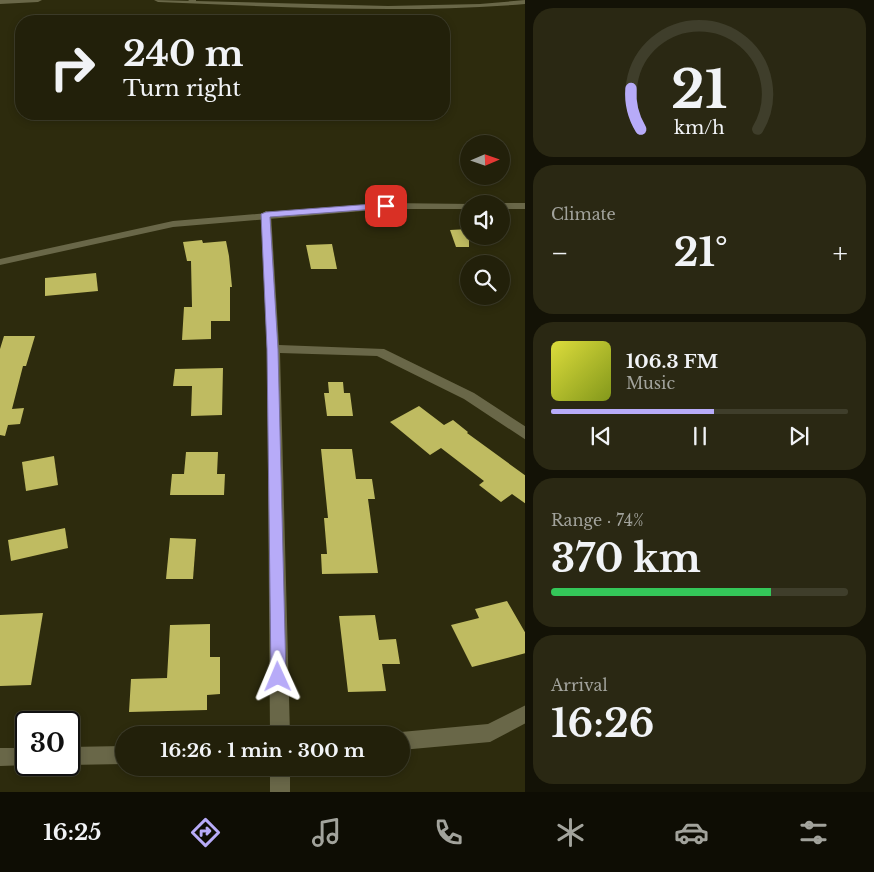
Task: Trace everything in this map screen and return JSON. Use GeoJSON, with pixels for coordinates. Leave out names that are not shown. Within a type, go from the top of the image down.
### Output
{"type":"FeatureCollection","features":[{"type":"Feature","properties":{"kind":"street"},"geometry":{"type":"LineString","coordinates":[[0,2],[38,0]]}},
{"type":"Feature","properties":{"kind":"street"},"geometry":{"type":"LineString","coordinates":[[158,0],[406,9],[457,8],[525,2]]}},
{"type":"Feature","properties":{"kind":"street"},"geometry":{"type":"LineString","coordinates":[[0,262],[173,224],[266,214],[386,206],[460,206]]}},
{"type":"Feature","properties":{"kind":"street"},"geometry":{"type":"LineString","coordinates":[[510,206],[525,206]]}},
{"type":"Feature","properties":{"kind":"street"},"geometry":{"type":"LineString","coordinates":[[266,214],[273,349],[280,726]]}},
{"type":"Feature","properties":{"kind":"street"},"geometry":{"type":"LineString","coordinates":[[273,349],[379,352],[469,396],[525,435]]}},
{"type":"Feature","properties":{"kind":"street"},"geometry":{"type":"LineString","coordinates":[[410,740],[490,733],[525,713]]}},
{"type":"Feature","properties":{"kind":"street"},"geometry":{"type":"LineString","coordinates":[[80,756],[115,755]]}},
{"type":"Feature","properties":{"kind":"street"},"geometry":{"type":"LineString","coordinates":[[0,757],[15,757]]}},
{"type":"Feature","properties":{"kind":"street"},"geometry":{"type":"LineString","coordinates":[[280,776],[280,792]]}},
{"type":"Feature","properties":{"kind":"building"},"geometry":{"type":"Polygon","coordinates":[[[460,229],[460,245],[469,245],[469,247],[456,247],[450,230],[460,229]]]}},
{"type":"Feature","properties":{"kind":"building"},"geometry":{"type":"Polygon","coordinates":[[[202,240],[203,243],[226,241],[232,287],[230,287],[230,321],[211,321],[211,339],[182,340],[184,307],[192,307],[191,261],[187,261],[183,242],[202,240]]]}},
{"type":"Feature","properties":{"kind":"building"},"geometry":{"type":"Polygon","coordinates":[[[332,244],[337,269],[311,269],[306,245],[332,244]]]}},
{"type":"Feature","properties":{"kind":"building"},"geometry":{"type":"Polygon","coordinates":[[[96,273],[98,291],[45,296],[45,278],[96,273]]]}},
{"type":"Feature","properties":{"kind":"building"},"geometry":{"type":"Polygon","coordinates":[[[4,336],[35,336],[26,366],[23,366],[12,409],[24,408],[20,424],[8,425],[5,436],[0,435],[0,349],[4,336]]]}},
{"type":"Feature","properties":{"kind":"building"},"geometry":{"type":"Polygon","coordinates":[[[223,368],[222,415],[191,416],[192,386],[173,386],[175,369],[223,368]]]}},
{"type":"Feature","properties":{"kind":"building"},"geometry":{"type":"Polygon","coordinates":[[[328,382],[343,382],[344,393],[350,393],[353,416],[327,416],[324,393],[329,393],[328,382]]]}},
{"type":"Feature","properties":{"kind":"building"},"geometry":{"type":"Polygon","coordinates":[[[419,406],[444,425],[453,420],[467,433],[525,475],[525,503],[512,494],[501,502],[479,485],[484,481],[441,448],[430,455],[390,422],[419,406]]]}},
{"type":"Feature","properties":{"kind":"building"},"geometry":{"type":"Polygon","coordinates":[[[321,449],[352,449],[356,479],[372,479],[375,499],[368,499],[378,573],[322,574],[321,554],[327,554],[324,518],[328,518],[321,449]]]}},
{"type":"Feature","properties":{"kind":"building"},"geometry":{"type":"Polygon","coordinates":[[[186,452],[218,452],[217,474],[225,474],[224,495],[170,495],[172,474],[184,474],[186,452]]]}},
{"type":"Feature","properties":{"kind":"building"},"geometry":{"type":"Polygon","coordinates":[[[54,456],[58,485],[26,491],[22,462],[54,456]]]}},
{"type":"Feature","properties":{"kind":"building"},"geometry":{"type":"Polygon","coordinates":[[[65,528],[68,548],[11,561],[8,540],[65,528]]]}},
{"type":"Feature","properties":{"kind":"building"},"geometry":{"type":"Polygon","coordinates":[[[170,538],[196,539],[193,579],[166,579],[170,538]]]}},
{"type":"Feature","properties":{"kind":"building"},"geometry":{"type":"Polygon","coordinates":[[[507,601],[525,632],[525,653],[472,667],[451,625],[479,618],[475,609],[507,601]]]}},
{"type":"Feature","properties":{"kind":"building"},"geometry":{"type":"Polygon","coordinates":[[[43,613],[31,685],[0,686],[0,615],[43,613]]]}},
{"type":"Feature","properties":{"kind":"building"},"geometry":{"type":"Polygon","coordinates":[[[375,615],[379,640],[396,639],[400,664],[382,664],[386,691],[348,692],[339,616],[375,615]]]}},
{"type":"Feature","properties":{"kind":"building"},"geometry":{"type":"Polygon","coordinates":[[[210,624],[210,657],[220,657],[220,694],[207,695],[207,710],[129,712],[131,679],[167,678],[170,625],[210,624]]]}},
{"type":"Feature","properties":{"kind":"route"},"geometry":{"type":"LineString","coordinates":[[278,677],[273,349],[266,214],[386,206]]}}]}
